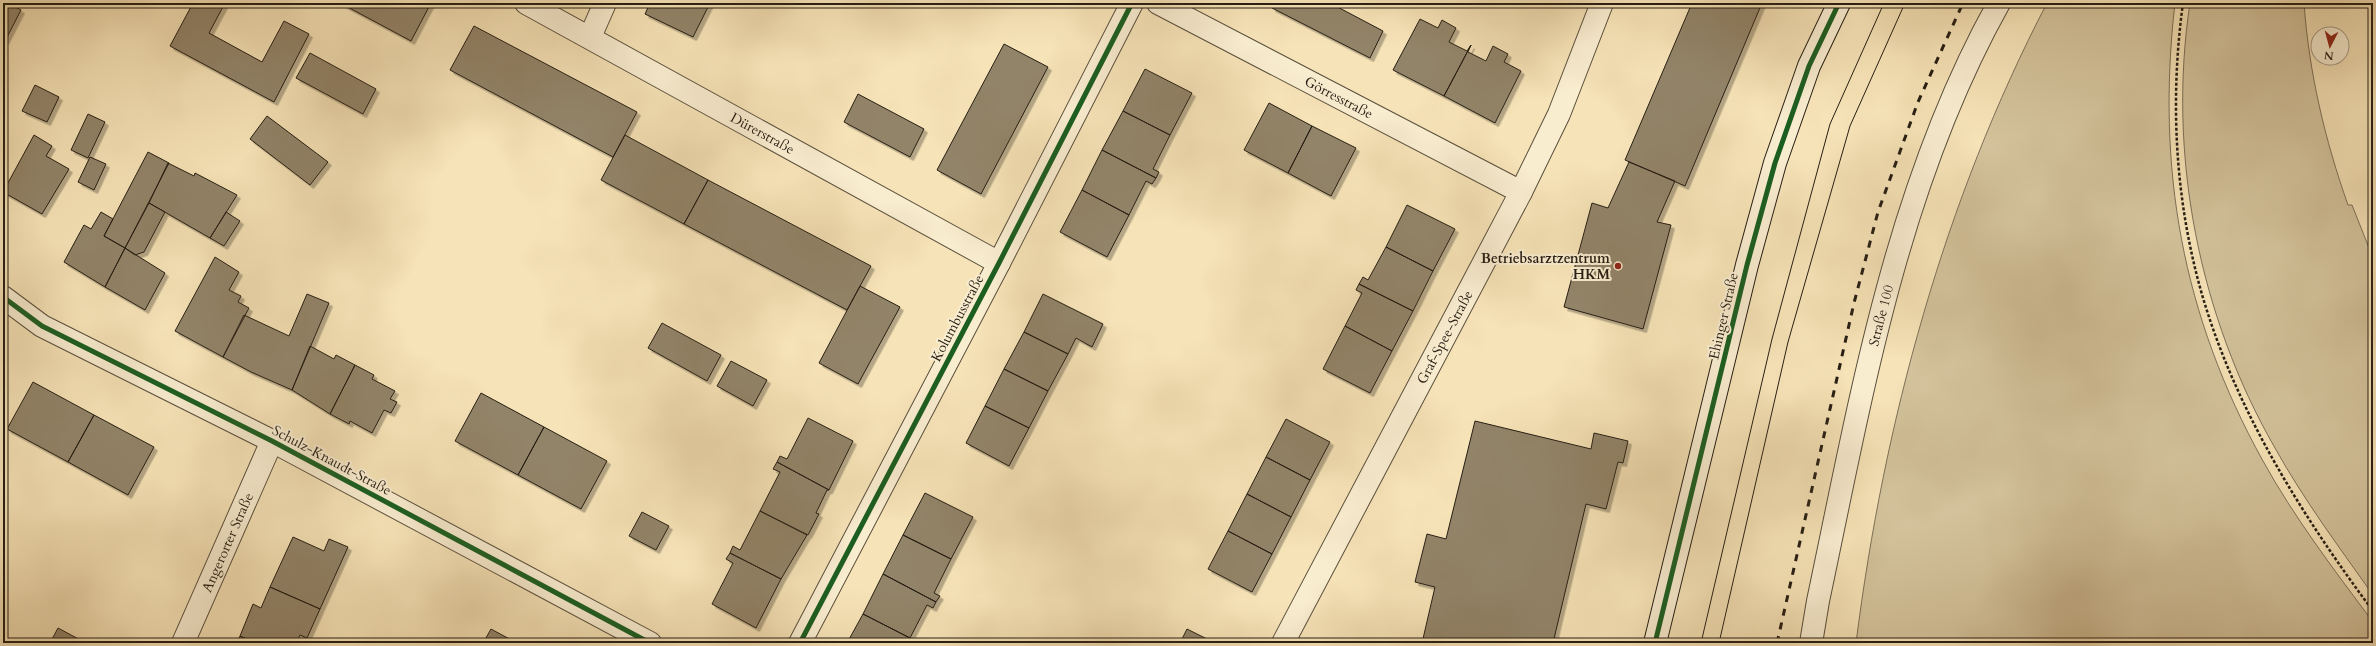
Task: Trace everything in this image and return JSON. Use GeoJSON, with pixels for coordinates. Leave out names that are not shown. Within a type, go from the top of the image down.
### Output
{"type":"FeatureCollection","features":[{"type":"Feature","properties":{"kind":"street","name":"Dürerstraße"},"geometry":{"type":"LineString","coordinates":[[526,3],[999,263]]}},
{"type":"Feature","properties":{"kind":"street"},"geometry":{"type":"LineString","coordinates":[[590,37],[605,3]]}},
{"type":"Feature","properties":{"kind":"street","name":"Kolumbusstraße"},"geometry":{"type":"LineString","coordinates":[[800,643],[999,263],[1132,3]]}},
{"type":"Feature","properties":{"kind":"street","name":"Görresstraße"},"geometry":{"type":"LineString","coordinates":[[1158,3],[1521,192]]}},
{"type":"Feature","properties":{"kind":"street","name":"Graf-Spee-Straße"},"geometry":{"type":"LineString","coordinates":[[1283,643],[1521,192],[1559,114],[1602,3]]}},
{"type":"Feature","properties":{"kind":"street","name":"Ehinger Straße"},"geometry":{"type":"LineString","coordinates":[[1655,643],[1747,265],[1775,163],[1809,66],[1840,3]]}},
{"type":"Feature","properties":{"kind":"street","name":"Straße 100"},"geometry":{"type":"LineString","coordinates":[[1812,643],[1818,602],[1870,357],[1900,246],[1934,144],[1985,27],[1999,3]]}},
{"type":"Feature","properties":{"kind":"street","name":"Schulz-Knaudt-Straße"},"geometry":{"type":"LineString","coordinates":[[3,297],[42,326],[272,441],[650,643]]}},
{"type":"Feature","properties":{"kind":"street","name":"Angerorter Straße"},"geometry":{"type":"LineString","coordinates":[[183,643],[272,441]]}},
{"type":"Feature","properties":{"kind":"path"},"geometry":{"type":"LineString","coordinates":[[2183,3],[2176,87],[2177,145],[2182,199],[2195,269],[2217,338],[2243,401],[2274,459],[2308,516],[2346,574],[2373,611]]}},
{"type":"Feature","properties":{"kind":"shaded area"},"geometry":{"type":"Polygon","coordinates":[[[2047,3],[2175,3],[2170,64],[2169,124],[2173,182],[2182,239],[2195,295],[2212,351],[2235,406],[2275,482],[2329,563],[2373,622],[2373,643],[1856,643],[1868,560],[1883,478],[1923,314],[1949,234],[1978,155],[2010,78],[2047,3]]]}},
{"type":"Feature","properties":{"kind":"shaded area"},"geometry":{"type":"Polygon","coordinates":[[[2190,3],[2304,3],[2310,66],[2312,66],[2325,131],[2348,205],[2352,205],[2373,258],[2373,595],[2310,505],[2286,467],[2249,397],[2226,344],[2209,289],[2195,233],[2187,175],[2183,118],[2184,60],[2190,3]]]}},
{"type":"Feature","properties":{"kind":"building"},"geometry":{"type":"Polygon","coordinates":[[[3,3],[8,3],[21,10],[5,41],[3,3]]]}},
{"type":"Feature","properties":{"kind":"building"},"geometry":{"type":"Polygon","coordinates":[[[193,3],[225,3],[209,33],[262,62],[284,21],[309,34],[274,102],[170,46],[193,3]]]}},
{"type":"Feature","properties":{"kind":"building"},"geometry":{"type":"Polygon","coordinates":[[[340,3],[431,3],[411,41],[340,3]]]}},
{"type":"Feature","properties":{"kind":"building"},"geometry":{"type":"Polygon","coordinates":[[[650,3],[710,3],[693,37],[645,14],[650,3]]]}},
{"type":"Feature","properties":{"kind":"building"},"geometry":{"type":"Polygon","coordinates":[[[1274,3],[1330,3],[1383,31],[1370,58],[1272,8],[1274,3]]]}},
{"type":"Feature","properties":{"kind":"building"},"geometry":{"type":"Polygon","coordinates":[[[1692,3],[1762,3],[1685,186],[1625,160],[1692,3]]]}},
{"type":"Feature","properties":{"kind":"building"},"geometry":{"type":"Polygon","coordinates":[[[1420,19],[1438,28],[1442,20],[1456,28],[1449,42],[1467,51],[1471,45],[1444,96],[1393,70],[1420,19]]]}},
{"type":"Feature","properties":{"kind":"building"},"geometry":{"type":"Polygon","coordinates":[[[474,26],[637,112],[613,157],[450,70],[474,26]]]}},
{"type":"Feature","properties":{"kind":"building"},"geometry":{"type":"Polygon","coordinates":[[[1004,44],[1048,67],[981,194],[937,170],[1004,44]]]}},
{"type":"Feature","properties":{"kind":"building"},"geometry":{"type":"Polygon","coordinates":[[[1471,45],[1468,52],[1486,61],[1493,46],[1508,54],[1504,62],[1521,71],[1495,123],[1444,96],[1471,45]]]}},
{"type":"Feature","properties":{"kind":"building"},"geometry":{"type":"Polygon","coordinates":[[[310,53],[376,89],[363,114],[296,78],[310,53]]]}},
{"type":"Feature","properties":{"kind":"building"},"geometry":{"type":"Polygon","coordinates":[[[1145,69],[1192,93],[1170,135],[1123,111],[1145,69]]]}},
{"type":"Feature","properties":{"kind":"building"},"geometry":{"type":"Polygon","coordinates":[[[35,85],[59,97],[47,122],[22,111],[35,85]]]}},
{"type":"Feature","properties":{"kind":"building"},"geometry":{"type":"Polygon","coordinates":[[[858,94],[924,129],[910,157],[844,122],[858,94]]]}},
{"type":"Feature","properties":{"kind":"building"},"geometry":{"type":"Polygon","coordinates":[[[1269,103],[1312,126],[1288,173],[1244,150],[1269,103]]]}},
{"type":"Feature","properties":{"kind":"building"},"geometry":{"type":"Polygon","coordinates":[[[1123,111],[1170,135],[1153,169],[1159,172],[1156,178],[1102,150],[1123,111]]]}},
{"type":"Feature","properties":{"kind":"building"},"geometry":{"type":"Polygon","coordinates":[[[88,114],[105,122],[88,158],[71,150],[88,114]]]}},
{"type":"Feature","properties":{"kind":"building"},"geometry":{"type":"Polygon","coordinates":[[[267,116],[328,162],[310,185],[250,139],[267,116]]]}},
{"type":"Feature","properties":{"kind":"building"},"geometry":{"type":"Polygon","coordinates":[[[1312,126],[1356,148],[1331,196],[1288,173],[1312,126]]]}},
{"type":"Feature","properties":{"kind":"building"},"geometry":{"type":"Polygon","coordinates":[[[34,135],[52,146],[46,156],[69,169],[42,214],[3,192],[34,135]]]}},
{"type":"Feature","properties":{"kind":"building"},"geometry":{"type":"Polygon","coordinates":[[[625,135],[708,180],[684,224],[601,180],[625,135]]]}},
{"type":"Feature","properties":{"kind":"building"},"geometry":{"type":"Polygon","coordinates":[[[1102,150],[1156,178],[1152,184],[1146,181],[1129,215],[1082,190],[1102,150]]]}},
{"type":"Feature","properties":{"kind":"building"},"geometry":{"type":"Polygon","coordinates":[[[148,152],[169,163],[125,248],[104,236],[148,152]]]}},
{"type":"Feature","properties":{"kind":"building"},"geometry":{"type":"Polygon","coordinates":[[[90,157],[106,164],[94,190],[78,182],[90,157]]]}},
{"type":"Feature","properties":{"kind":"building","name":"Betriebsarztzentrum HKM"},"geometry":{"type":"Polygon","coordinates":[[[1629,162],[1675,181],[1657,222],[1671,225],[1643,329],[1564,307],[1592,203],[1608,208],[1629,162]]]}},
{"type":"Feature","properties":{"kind":"building"},"geometry":{"type":"Polygon","coordinates":[[[168,163],[194,176],[195,173],[237,195],[210,238],[149,203],[168,163]]]}},
{"type":"Feature","properties":{"kind":"building"},"geometry":{"type":"Polygon","coordinates":[[[708,180],[871,266],[847,310],[684,224],[708,180]]]}},
{"type":"Feature","properties":{"kind":"building"},"geometry":{"type":"Polygon","coordinates":[[[1082,190],[1129,215],[1107,257],[1060,232],[1082,190]]]}},
{"type":"Feature","properties":{"kind":"building"},"geometry":{"type":"Polygon","coordinates":[[[149,203],[165,212],[144,252],[135,255],[125,248],[149,203]]]}},
{"type":"Feature","properties":{"kind":"building"},"geometry":{"type":"Polygon","coordinates":[[[1407,205],[1455,229],[1433,271],[1386,247],[1407,205]]]}},
{"type":"Feature","properties":{"kind":"building"},"geometry":{"type":"Polygon","coordinates":[[[101,212],[113,219],[104,236],[125,248],[105,287],[64,262],[84,225],[91,229],[101,212]]]}},
{"type":"Feature","properties":{"kind":"building"},"geometry":{"type":"Polygon","coordinates":[[[226,212],[240,221],[224,246],[210,238],[226,212]]]}},
{"type":"Feature","properties":{"kind":"building"},"geometry":{"type":"Polygon","coordinates":[[[1386,247],[1433,271],[1413,311],[1359,284],[1363,277],[1368,280],[1386,247]]]}},
{"type":"Feature","properties":{"kind":"building"},"geometry":{"type":"Polygon","coordinates":[[[125,248],[165,273],[145,310],[105,287],[125,248]]]}},
{"type":"Feature","properties":{"kind":"building"},"geometry":{"type":"Polygon","coordinates":[[[215,257],[239,272],[229,290],[241,296],[238,302],[249,308],[223,357],[175,331],[215,257]]]}},
{"type":"Feature","properties":{"kind":"building"},"geometry":{"type":"Polygon","coordinates":[[[1359,284],[1413,311],[1392,351],[1345,326],[1362,293],[1356,290],[1359,284]]]}},
{"type":"Feature","properties":{"kind":"building"},"geometry":{"type":"Polygon","coordinates":[[[860,286],[900,307],[858,384],[819,363],[860,286]]]}},
{"type":"Feature","properties":{"kind":"building"},"geometry":{"type":"Polygon","coordinates":[[[307,294],[329,303],[292,390],[251,372],[223,357],[244,315],[289,336],[307,294]]]}},
{"type":"Feature","properties":{"kind":"building"},"geometry":{"type":"Polygon","coordinates":[[[1043,294],[1103,324],[1092,347],[1076,338],[1068,354],[1024,332],[1043,294]]]}},
{"type":"Feature","properties":{"kind":"building"},"geometry":{"type":"Polygon","coordinates":[[[662,323],[721,355],[707,381],[648,348],[662,323]]]}},
{"type":"Feature","properties":{"kind":"building"},"geometry":{"type":"Polygon","coordinates":[[[1345,326],[1392,351],[1370,393],[1323,369],[1345,326]]]}},
{"type":"Feature","properties":{"kind":"building"},"geometry":{"type":"Polygon","coordinates":[[[1024,332],[1068,354],[1048,391],[1004,369],[1024,332]]]}},
{"type":"Feature","properties":{"kind":"building"},"geometry":{"type":"Polygon","coordinates":[[[310,346],[334,359],[336,355],[355,365],[330,414],[292,390],[310,346]]]}},
{"type":"Feature","properties":{"kind":"building"},"geometry":{"type":"Polygon","coordinates":[[[731,361],[767,380],[753,406],[717,386],[731,361]]]}},
{"type":"Feature","properties":{"kind":"building"},"geometry":{"type":"Polygon","coordinates":[[[355,365],[374,375],[372,379],[395,391],[390,399],[397,402],[391,413],[384,410],[372,433],[350,421],[349,424],[330,414],[355,365]]]}},
{"type":"Feature","properties":{"kind":"building"},"geometry":{"type":"Polygon","coordinates":[[[1004,369],[1048,391],[1029,428],[985,406],[1004,369]]]}},
{"type":"Feature","properties":{"kind":"building"},"geometry":{"type":"Polygon","coordinates":[[[33,382],[94,415],[68,462],[7,429],[33,382]]]}},
{"type":"Feature","properties":{"kind":"building"},"geometry":{"type":"Polygon","coordinates":[[[481,393],[544,427],[518,475],[455,441],[481,393]]]}},
{"type":"Feature","properties":{"kind":"building"},"geometry":{"type":"Polygon","coordinates":[[[985,406],[1029,428],[1009,466],[966,443],[985,406]]]}},
{"type":"Feature","properties":{"kind":"building"},"geometry":{"type":"Polygon","coordinates":[[[94,415],[154,447],[128,495],[68,462],[94,415]]]}},
{"type":"Feature","properties":{"kind":"building"},"geometry":{"type":"Polygon","coordinates":[[[808,418],[853,441],[829,490],[777,462],[780,456],[787,459],[808,418]]]}},
{"type":"Feature","properties":{"kind":"building"},"geometry":{"type":"Polygon","coordinates":[[[1286,419],[1330,442],[1310,480],[1266,457],[1286,419]]]}},
{"type":"Feature","properties":{"kind":"building"},"geometry":{"type":"Polygon","coordinates":[[[1475,421],[1591,449],[1594,433],[1628,441],[1623,463],[1618,462],[1606,509],[1586,504],[1553,643],[1422,643],[1435,587],[1415,582],[1427,534],[1446,539],[1475,421]]]}},
{"type":"Feature","properties":{"kind":"building"},"geometry":{"type":"Polygon","coordinates":[[[544,427],[607,461],[581,509],[518,475],[544,427]]]}},
{"type":"Feature","properties":{"kind":"building"},"geometry":{"type":"Polygon","coordinates":[[[1266,457],[1310,480],[1291,517],[1247,494],[1266,457]]]}},
{"type":"Feature","properties":{"kind":"building"},"geometry":{"type":"Polygon","coordinates":[[[777,462],[829,490],[827,490],[816,513],[819,514],[808,535],[760,511],[780,472],[773,469],[777,462]]]}},
{"type":"Feature","properties":{"kind":"building"},"geometry":{"type":"Polygon","coordinates":[[[925,493],[973,517],[951,559],[903,535],[925,493]]]}},
{"type":"Feature","properties":{"kind":"building"},"geometry":{"type":"Polygon","coordinates":[[[1247,494],[1291,517],[1272,554],[1228,531],[1247,494]]]}},
{"type":"Feature","properties":{"kind":"building"},"geometry":{"type":"Polygon","coordinates":[[[760,511],[807,535],[781,579],[730,553],[733,546],[740,550],[760,511]]]}},
{"type":"Feature","properties":{"kind":"building"},"geometry":{"type":"Polygon","coordinates":[[[642,512],[669,526],[656,550],[629,536],[642,512]]]}},
{"type":"Feature","properties":{"kind":"building"},"geometry":{"type":"Polygon","coordinates":[[[1228,531],[1272,554],[1252,592],[1208,569],[1228,531]]]}},
{"type":"Feature","properties":{"kind":"building"},"geometry":{"type":"Polygon","coordinates":[[[903,535],[951,559],[934,593],[940,596],[936,602],[883,574],[903,535]]]}},
{"type":"Feature","properties":{"kind":"building"},"geometry":{"type":"Polygon","coordinates":[[[293,537],[324,551],[329,539],[348,547],[320,609],[270,587],[293,537]]]}},
{"type":"Feature","properties":{"kind":"building"},"geometry":{"type":"Polygon","coordinates":[[[730,553],[781,579],[756,628],[712,604],[733,563],[726,559],[730,553]]]}},
{"type":"Feature","properties":{"kind":"building"},"geometry":{"type":"Polygon","coordinates":[[[883,574],[936,602],[933,608],[927,605],[910,638],[863,614],[883,574]]]}},
{"type":"Feature","properties":{"kind":"building"},"geometry":{"type":"Polygon","coordinates":[[[270,587],[320,609],[307,638],[300,635],[296,643],[255,643],[240,636],[253,604],[261,608],[270,587]]]}},
{"type":"Feature","properties":{"kind":"building"},"geometry":{"type":"Polygon","coordinates":[[[863,614],[910,638],[907,643],[847,643],[863,614]]]}},
{"type":"Feature","properties":{"kind":"building"},"geometry":{"type":"Polygon","coordinates":[[[58,628],[86,643],[50,643],[58,628]]]}},
{"type":"Feature","properties":{"kind":"building"},"geometry":{"type":"Polygon","coordinates":[[[491,629],[517,643],[483,643],[491,629]]]}},
{"type":"Feature","properties":{"kind":"building"},"geometry":{"type":"Polygon","coordinates":[[[1187,629],[1215,643],[1180,643],[1187,629]]]}},
{"type":"Feature","properties":{"kind":"building"},"geometry":{"type":"Polygon","coordinates":[[[240,636],[255,643],[237,643],[240,636]]]}},
{"type":"Feature","properties":{"kind":"tram line"},"geometry":{"type":"LineString","coordinates":[[1701,643],[1772,339],[1830,124],[1884,3]]}},
{"type":"Feature","properties":{"kind":"tram line"},"geometry":{"type":"LineString","coordinates":[[1719,643],[1788,342],[1850,126],[1905,3]]}},
{"type":"Feature","properties":{"kind":"railway"},"geometry":{"type":"LineString","coordinates":[[1777,643],[1854,303],[1878,212],[1918,102],[1963,3]]}},
{"type":"Feature","properties":{"kind":"cycle path"},"geometry":{"type":"LineString","coordinates":[[800,643],[999,263],[1132,3]]}},
{"type":"Feature","properties":{"kind":"cycle path"},"geometry":{"type":"LineString","coordinates":[[1655,643],[1747,265],[1775,163],[1809,66],[1839,3]]}},
{"type":"Feature","properties":{"kind":"cycle path"},"geometry":{"type":"LineString","coordinates":[[3,297],[42,326],[272,441],[650,643]]}},
{"type":"Feature","properties":{"kind":"place","name":"Betriebsarztzentrum HKM"},"geometry":{"type":"Point","coordinates":[1618,266]}}]}
